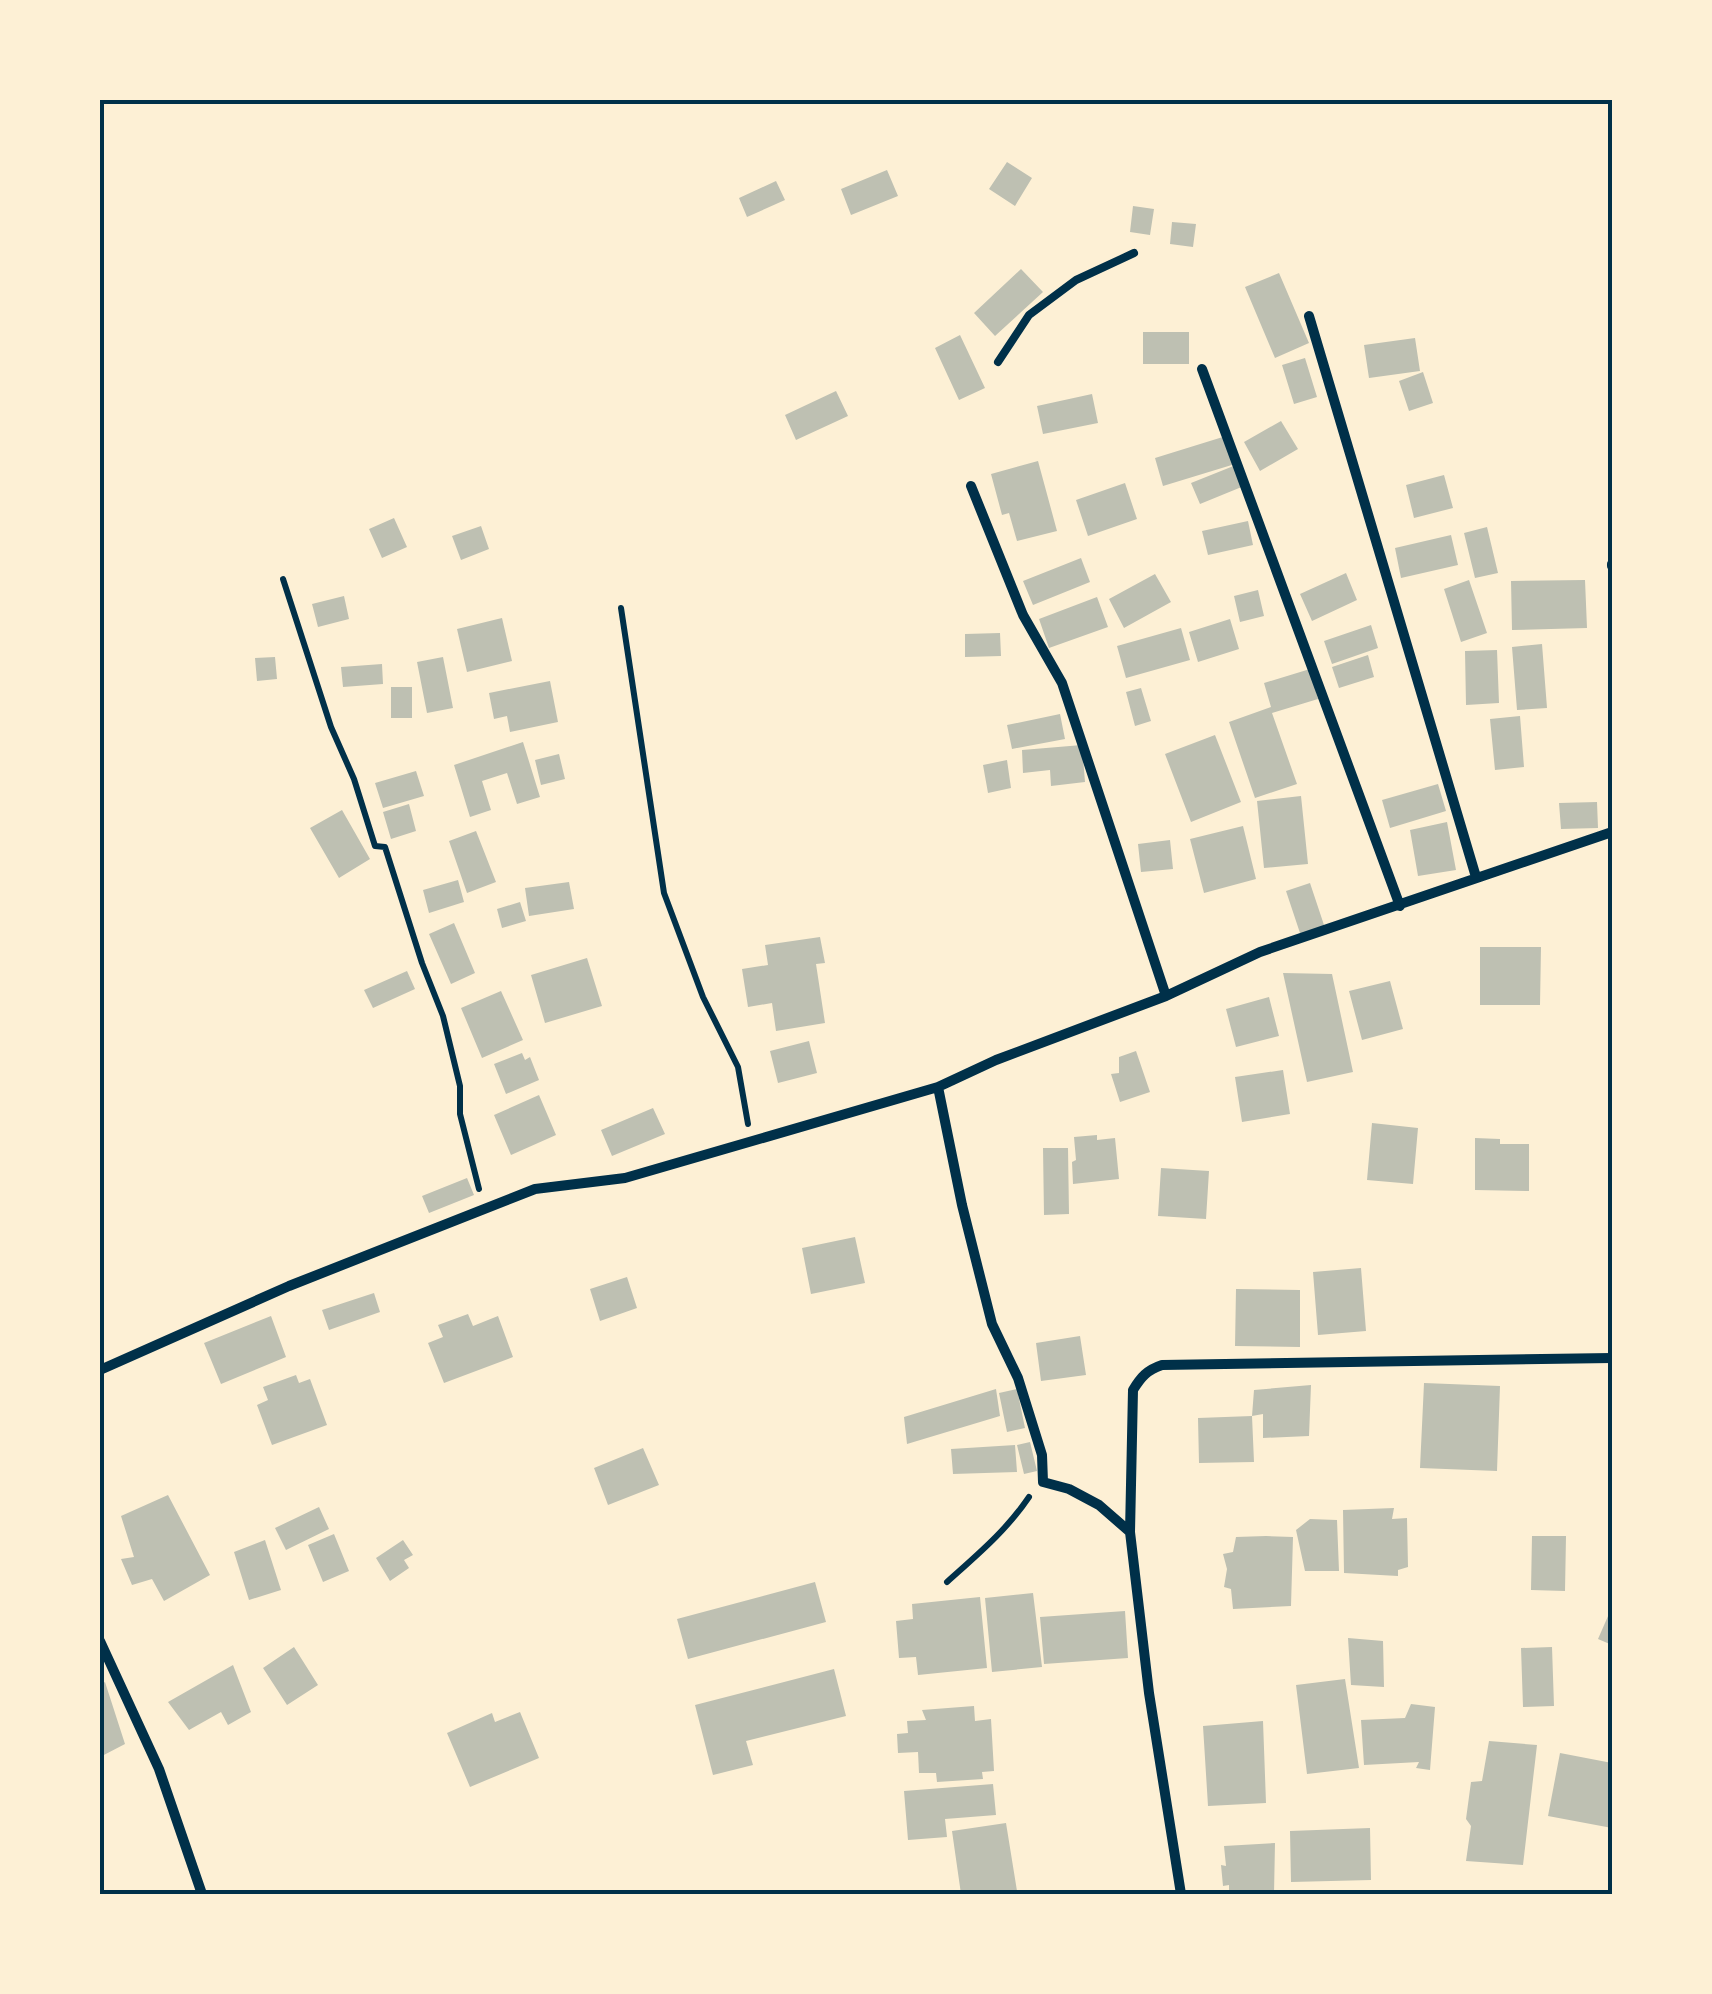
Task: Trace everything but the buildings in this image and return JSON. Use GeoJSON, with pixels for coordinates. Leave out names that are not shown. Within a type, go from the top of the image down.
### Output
{"type":"FeatureCollection","features":[{"type":"Feature","properties":{"kind":"street"},"geometry":{"type":"LineString","coordinates":[[1309,316],[1476,877]]}},
{"type":"Feature","properties":{"kind":"street"},"geometry":{"type":"LineString","coordinates":[[1202,368],[1400,906]]}},
{"type":"Feature","properties":{"kind":"street"},"geometry":{"type":"LineString","coordinates":[[971,486],[1023,615],[1062,683],[1166,996]]}},
{"type":"Feature","properties":{"kind":"street"},"geometry":{"type":"LineString","coordinates":[[100,1370],[289,1286],[535,1189],[625,1178],[938,1087],[996,1060],[1166,996],[1260,952],[1612,832]]}},
{"type":"Feature","properties":{"kind":"street"},"geometry":{"type":"LineString","coordinates":[[938,1087],[992,1324],[1018,1378],[1042,1456],[1043,1482],[1069,1489],[1099,1505],[1130,1532]]}},
{"type":"Feature","properties":{"kind":"street"},"geometry":{"type":"LineString","coordinates":[[1182,1894],[1149,1693],[1130,1532],[1132,1390],[1140,1379],[1153,1368],[1202,1364],[1612,1358]]}},
{"type":"Feature","properties":{"kind":"street"},"geometry":{"type":"LineString","coordinates":[[100,1641],[158,1769],[202,1894]]}},
{"type":"Feature","properties":{"kind":"lane"},"geometry":{"type":"LineString","coordinates":[[998,362],[1029,315],[1076,280],[1134,254]]}},
{"type":"Feature","properties":{"kind":"path"},"geometry":{"type":"LineString","coordinates":[[284,579],[331,727],[354,779],[375,846],[385,847],[443,1016],[460,1086],[460,1114],[484,1209]]}},
{"type":"Feature","properties":{"kind":"path"},"geometry":{"type":"LineString","coordinates":[[621,608],[664,894],[703,997],[738,1067],[751,1140]]}},
{"type":"Feature","properties":{"kind":"path"},"geometry":{"type":"LineString","coordinates":[[946,1582],[983,1552],[1043,1482]]}}]}
